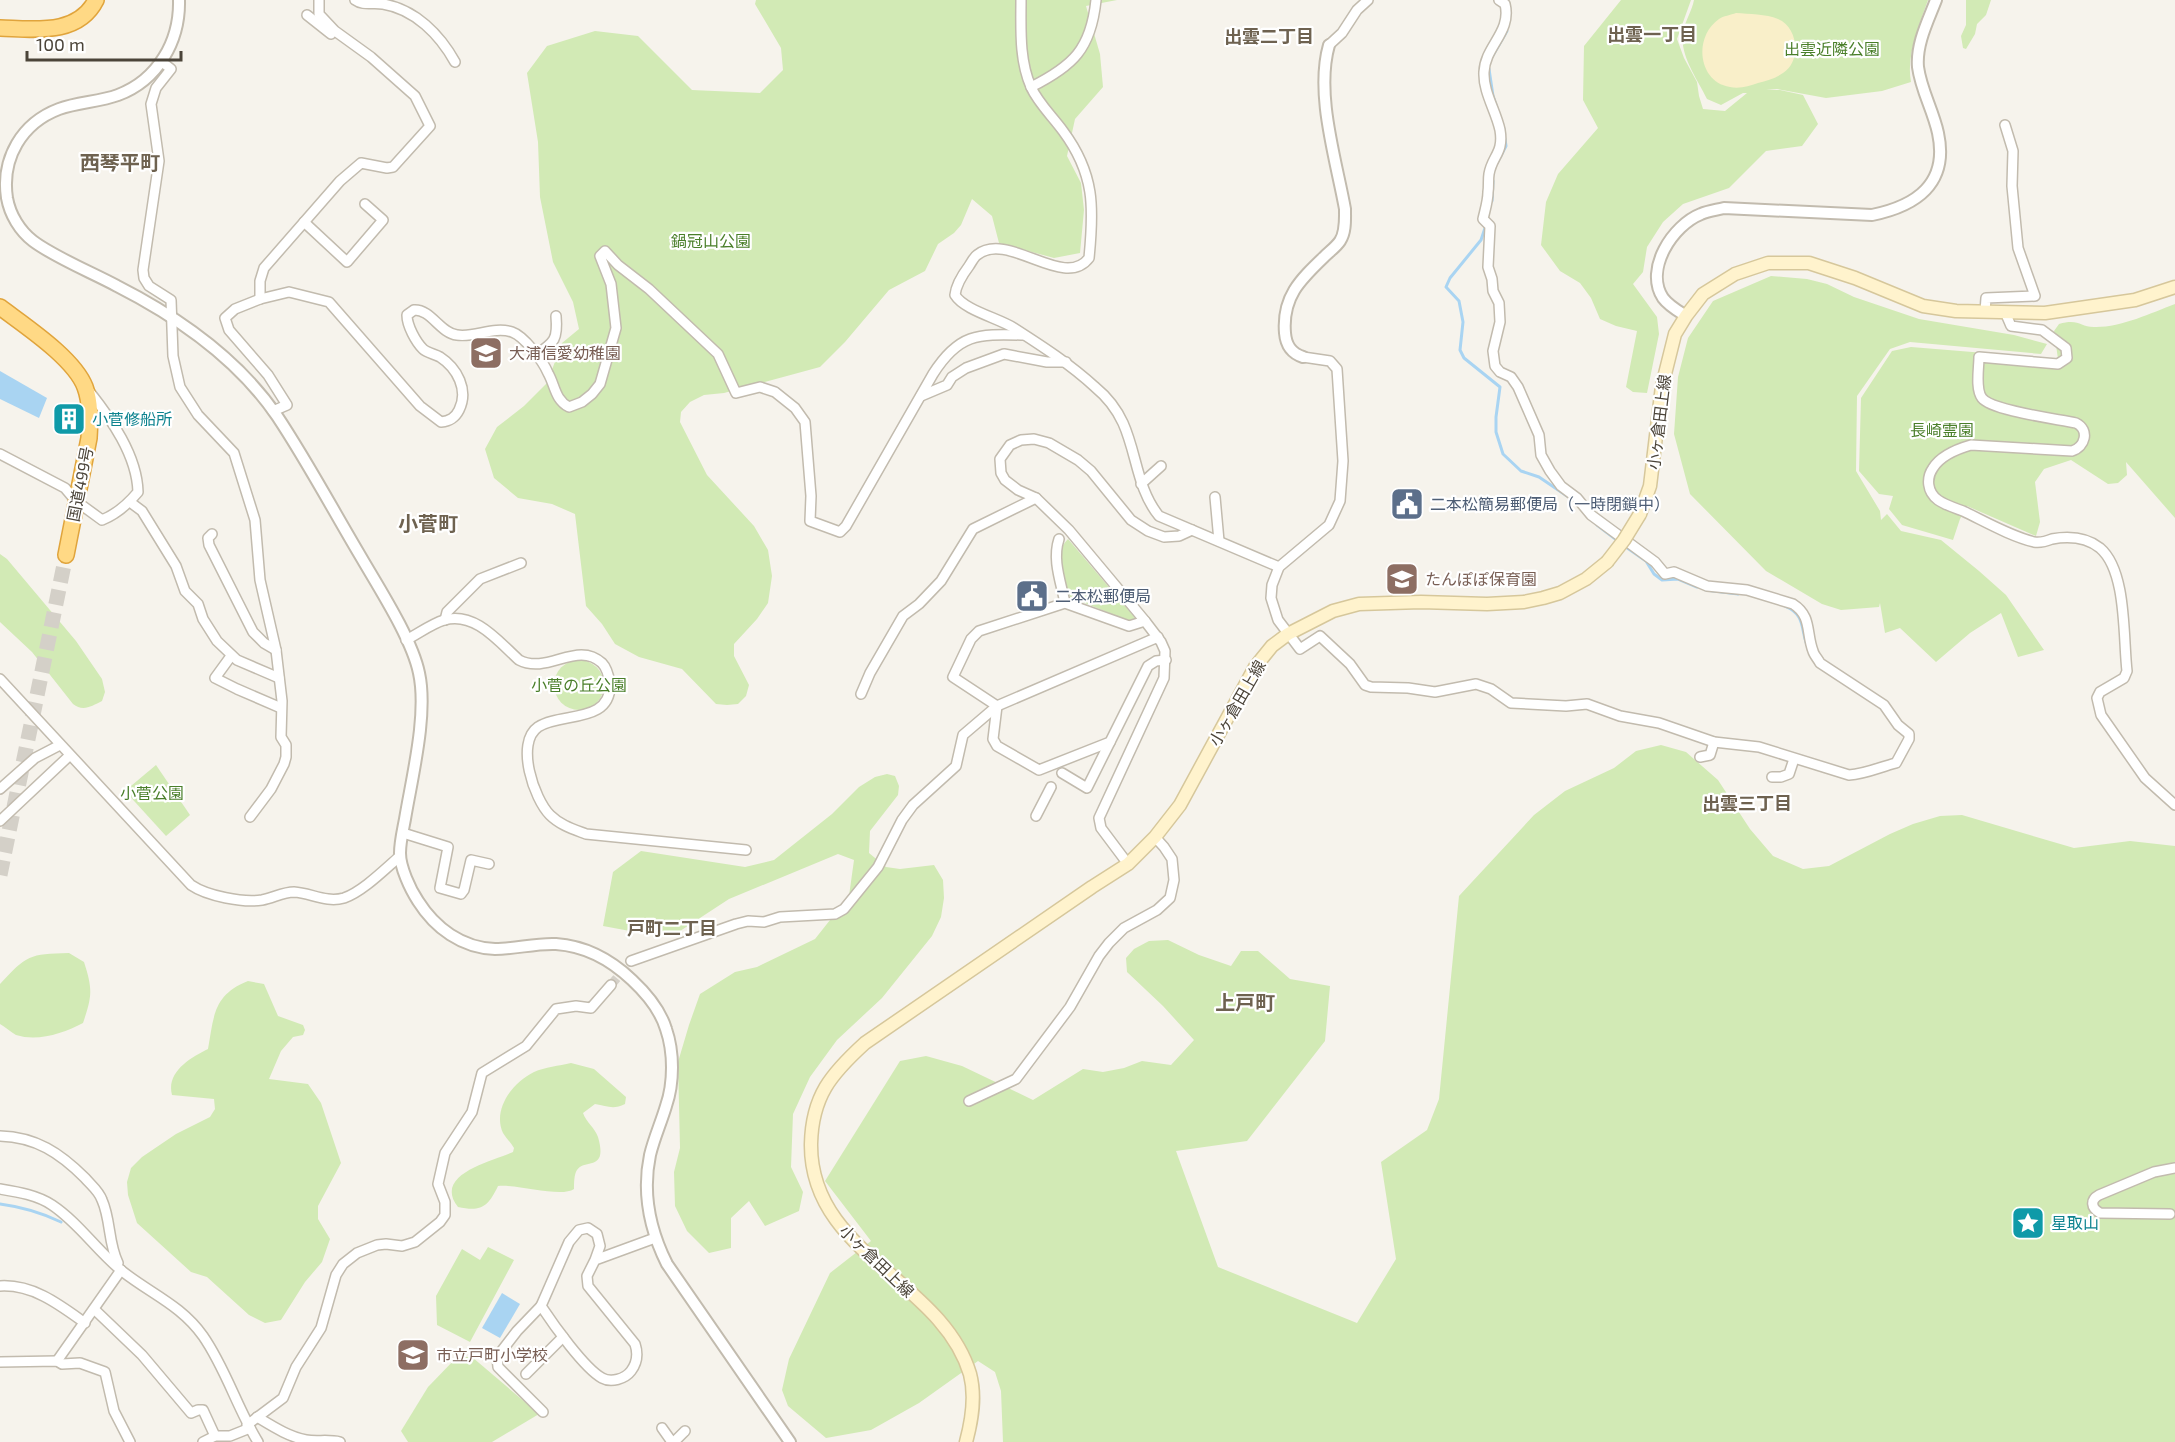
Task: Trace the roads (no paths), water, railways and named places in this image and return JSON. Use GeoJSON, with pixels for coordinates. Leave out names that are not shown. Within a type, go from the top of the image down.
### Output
{"type":"FeatureCollection","features":[{"type":"Feature","properties":{"kind":"highway"},"geometry":{"type":"LineString","coordinates":[[0,28],[50,28],[71,25],[82,18],[96,0]]}},
{"type":"Feature","properties":{"kind":"highway","name":"国道499号"},"geometry":{"type":"LineString","coordinates":[[0,307],[66,361],[85,386],[90,406],[90,424],[66,555]]}},
{"type":"Feature","properties":{"kind":"main road","name":"小ヶ倉田上線"},"geometry":{"type":"LineString","coordinates":[[966,1442],[972,1413],[970,1374],[956,1345],[939,1322],[836,1222],[825,1205],[811,1165],[811,1125],[821,1095],[838,1067],[874,1037],[1128,864],[1155,837],[1180,805],[1254,667],[1272,646],[1287,634],[1333,611],[1359,604],[1524,602],[1560,594],[1586,579],[1606,562],[1624,540],[1640,514],[1652,478],[1665,368],[1675,334],[1703,294],[1735,274],[1768,263],[1809,263],[1834,270],[1923,306],[1985,312],[2046,313],[2135,300],[2175,287]]}},
{"type":"Feature","properties":{"kind":"street"},"geometry":{"type":"LineString","coordinates":[[179,0],[177,31],[172,47],[162,62],[141,82],[117,95],[60,109],[43,117],[19,138],[12,150],[6,175],[7,201],[13,217],[23,232],[37,244],[136,295],[208,343],[230,363],[273,411],[292,439],[384,597],[419,668],[421,688],[418,732],[399,857],[415,897],[433,922],[450,935],[472,945],[488,948],[553,944],[572,946],[588,952],[617,965],[646,993],[657,1008],[666,1029],[672,1069],[668,1102],[647,1171],[647,1207],[655,1238],[667,1264],[790,1442]]}},
{"type":"Feature","properties":{"kind":"street"},"geometry":{"type":"LineString","coordinates":[[260,299],[260,280],[264,268],[356,166],[367,163],[387,168],[393,167],[430,126],[415,96],[371,57],[335,31],[319,14],[319,0]]}},
{"type":"Feature","properties":{"kind":"street"},"geometry":{"type":"LineString","coordinates":[[355,0],[359,3],[381,3],[407,12],[435,32],[455,62]]}},
{"type":"Feature","properties":{"kind":"street"},"geometry":{"type":"LineString","coordinates":[[1021,0],[1022,45],[1031,87],[1071,142],[1088,178],[1093,203],[1089,258],[1081,266],[1068,270],[1038,259],[991,249],[977,255],[964,273],[955,295],[961,302],[1002,321],[1047,348],[1097,388],[1123,422],[1141,484],[1159,516],[1279,567]]}},
{"type":"Feature","properties":{"kind":"street"},"geometry":{"type":"LineString","coordinates":[[1031,87],[1057,74],[1075,58],[1087,39],[1096,0]]}},
{"type":"Feature","properties":{"kind":"street"},"geometry":{"type":"LineString","coordinates":[[1368,0],[1357,10],[1342,33],[1329,45],[1324,72],[1324,97],[1345,209],[1341,240],[1302,280],[1289,299],[1285,312],[1286,340],[1293,352],[1303,357],[1322,358],[1334,363],[1337,369],[1343,478],[1340,501],[1329,525],[1279,567],[1272,585],[1271,598],[1278,620],[1287,634],[1300,649],[1320,636],[1350,664],[1365,685],[1371,687],[1408,688],[1435,692],[1476,684],[1491,689],[1510,703],[1566,706],[1587,704],[1620,716],[1659,723],[1714,741],[1759,747],[1849,775],[1864,774],[1896,763],[1909,739],[1909,734],[1898,725],[1884,705],[1820,663],[1814,653],[1806,616],[1800,608],[1747,590],[1716,588],[1674,573],[1665,574],[1655,562],[1592,514],[1577,498],[1561,486],[1541,454],[1539,435],[1518,387],[1511,377],[1500,372],[1495,366],[1493,351],[1500,322],[1499,303],[1493,291],[1488,267],[1487,223],[1483,219],[1489,174],[1501,146],[1500,131],[1484,81],[1484,70],[1486,59],[1505,28],[1507,20],[1505,4],[1500,0]]}},
{"type":"Feature","properties":{"kind":"street"},"geometry":{"type":"LineString","coordinates":[[1686,316],[1664,300],[1658,271],[1664,249],[1671,238],[1700,214],[1724,208],[1872,215],[1894,211],[1915,201],[1931,184],[1939,161],[1938,134],[1921,83],[1918,53],[1936,0]]}},
{"type":"Feature","properties":{"kind":"street"},"geometry":{"type":"LineString","coordinates":[[308,15],[339,40],[346,39]]}},
{"type":"Feature","properties":{"kind":"street"},"geometry":{"type":"LineString","coordinates":[[162,62],[171,69],[156,88],[151,104],[159,161],[148,225],[144,278],[149,286],[171,300],[173,356],[180,387],[198,415],[231,448],[237,458],[255,520],[260,580],[276,650],[281,736],[286,750],[284,764],[266,797],[253,810],[250,817]]}},
{"type":"Feature","properties":{"kind":"street"},"geometry":{"type":"LineString","coordinates":[[1985,312],[1986,298],[2035,296],[2018,248],[2012,186],[2013,151],[2005,125]]}},
{"type":"Feature","properties":{"kind":"street"},"geometry":{"type":"LineString","coordinates":[[304,222],[347,262],[383,220],[365,204]]}},
{"type":"Feature","properties":{"kind":"street"},"geometry":{"type":"LineString","coordinates":[[273,411],[287,405],[268,375],[225,324],[225,318],[229,313],[260,299],[289,292],[329,302],[420,406],[441,422],[452,419],[460,409],[464,396],[461,382],[441,358],[424,350],[408,325],[407,315],[414,310],[422,310],[443,328],[457,336],[501,330],[515,332],[548,371],[562,404],[569,407],[582,402],[600,384],[616,328],[611,284],[600,256],[605,252],[649,289],[718,354],[736,393],[760,387],[775,392],[795,408],[805,422],[811,496],[810,521],[840,532],[846,526],[942,360],[957,345],[975,337],[1023,334]]}},
{"type":"Feature","properties":{"kind":"street"},"geometry":{"type":"LineString","coordinates":[[2006,312],[2011,326],[2042,330],[2066,348],[2067,358],[2058,364],[1979,357],[1979,390],[1982,397],[1996,407],[2076,423],[2082,426],[2084,441],[2081,446],[2072,451],[1971,445],[1953,452],[1935,464],[1928,474],[1929,487],[1938,500],[2014,534],[2037,542],[2067,537],[2083,539],[2099,548],[2109,558],[2121,600],[2127,670],[2124,678],[2100,692],[2097,698],[2101,716],[2145,778],[2175,805]]}},
{"type":"Feature","properties":{"kind":"street"},"geometry":{"type":"LineString","coordinates":[[536,355],[553,344],[557,332],[556,316]]}},
{"type":"Feature","properties":{"kind":"street"},"geometry":{"type":"LineString","coordinates":[[921,396],[947,385],[952,376],[966,368],[1004,354],[1047,362],[1066,362]]}},
{"type":"Feature","properties":{"kind":"street"},"geometry":{"type":"LineString","coordinates":[[0,454],[65,488],[76,501],[102,520],[130,502],[138,492],[132,461],[100,405],[85,386]]}},
{"type":"Feature","properties":{"kind":"street"},"geometry":{"type":"LineString","coordinates":[[1128,864],[1101,828],[1099,818],[1164,678],[1165,651],[1146,621],[1069,530],[1036,498],[1011,486],[1005,480],[1001,473],[1000,459],[1010,445],[1021,440],[1034,439],[1049,443],[1078,460],[1131,520],[1148,531],[1164,537],[1179,536],[1192,530]]}},
{"type":"Feature","properties":{"kind":"street"},"geometry":{"type":"LineString","coordinates":[[1141,484],[1161,466]]}},
{"type":"Feature","properties":{"kind":"street"},"geometry":{"type":"LineString","coordinates":[[1215,496],[1219,542]]}},
{"type":"Feature","properties":{"kind":"street"},"geometry":{"type":"LineString","coordinates":[[861,694],[870,673],[903,616],[919,604],[941,581],[973,529],[1036,498]]}},
{"type":"Feature","properties":{"kind":"street"},"geometry":{"type":"LineString","coordinates":[[130,502],[142,511],[176,566],[184,591],[198,604],[210,633],[231,656],[279,678]]}},
{"type":"Feature","properties":{"kind":"street"},"geometry":{"type":"LineString","coordinates":[[212,534],[207,541],[253,632],[264,643],[276,650]]}},
{"type":"Feature","properties":{"kind":"street"},"geometry":{"type":"LineString","coordinates":[[1059,539],[1056,561],[1065,603]]}},
{"type":"Feature","properties":{"kind":"street"},"geometry":{"type":"LineString","coordinates":[[445,620],[447,612],[480,579],[521,562]]}},
{"type":"Feature","properties":{"kind":"street"},"geometry":{"type":"LineString","coordinates":[[997,706],[953,677],[970,639],[979,631],[1065,603],[1129,626],[1146,621]]}},
{"type":"Feature","properties":{"kind":"street"},"geometry":{"type":"LineString","coordinates":[[406,640],[445,620],[466,620],[478,624],[519,660],[527,664],[534,666],[579,655],[592,656],[607,670],[610,684],[609,694],[598,710],[539,726],[530,737],[527,746],[530,774],[538,798],[549,814],[563,826],[586,834],[746,850]]}},
{"type":"Feature","properties":{"kind":"street"},"geometry":{"type":"LineString","coordinates":[[631,961],[748,921],[764,922],[780,917],[835,914],[844,909],[878,867],[902,820],[913,805],[956,766],[963,735],[997,706],[1158,638]]}},
{"type":"Feature","properties":{"kind":"street"},"geometry":{"type":"LineString","coordinates":[[231,656],[215,678],[281,708]]}},
{"type":"Feature","properties":{"kind":"street"},"geometry":{"type":"LineString","coordinates":[[1062,773],[1087,788],[1148,666],[1156,661],[1166,660]]}},
{"type":"Feature","properties":{"kind":"street"},"geometry":{"type":"LineString","coordinates":[[0,679],[191,885],[205,892],[228,898],[254,900],[294,892],[321,898],[342,898],[360,889],[399,857]]}},
{"type":"Feature","properties":{"kind":"street"},"geometry":{"type":"LineString","coordinates":[[997,706],[993,739],[997,746],[1039,770],[1110,742]]}},
{"type":"Feature","properties":{"kind":"street"},"geometry":{"type":"LineString","coordinates":[[1700,757],[1710,755],[1714,741]]}},
{"type":"Feature","properties":{"kind":"street"},"geometry":{"type":"LineString","coordinates":[[0,789],[34,758],[60,746]]}},
{"type":"Feature","properties":{"kind":"street"},"geometry":{"type":"LineString","coordinates":[[0,821],[69,756]]}},
{"type":"Feature","properties":{"kind":"street"},"geometry":{"type":"LineString","coordinates":[[1772,777],[1790,774],[1794,759]]}},
{"type":"Feature","properties":{"kind":"street"},"geometry":{"type":"LineString","coordinates":[[1036,816],[1051,787]]}},
{"type":"Feature","properties":{"kind":"street"},"geometry":{"type":"LineString","coordinates":[[403,833],[448,847],[440,888],[461,894],[471,860],[489,864]]}},
{"type":"Feature","properties":{"kind":"street"},"geometry":{"type":"LineString","coordinates":[[969,1101],[1016,1079],[1070,1007],[1109,943],[1124,928],[1157,910],[1170,898],[1174,880],[1172,860],[1164,846],[1155,837]]}},
{"type":"Feature","properties":{"kind":"street"},"geometry":{"type":"LineString","coordinates":[[204,1442],[215,1436],[230,1436],[248,1426],[283,1398],[296,1366],[321,1328],[336,1275],[343,1264],[357,1253],[377,1245],[402,1246],[415,1242],[440,1222],[445,1215],[445,1202],[438,1184],[445,1154],[472,1112],[482,1073],[526,1046],[535,1038],[556,1009],[576,1006],[591,1008],[611,985]]}},
{"type":"Feature","properties":{"kind":"street"},"geometry":{"type":"LineString","coordinates":[[0,1136],[18,1136],[50,1148],[73,1166],[94,1188],[104,1202],[112,1249],[121,1270]]}},
{"type":"Feature","properties":{"kind":"street"},"geometry":{"type":"LineString","coordinates":[[2170,1214],[2100,1213],[2092,1203],[2099,1195],[2154,1172],[2175,1168]]}},
{"type":"Feature","properties":{"kind":"street"},"geometry":{"type":"LineString","coordinates":[[0,1189],[33,1196],[52,1205],[121,1270],[186,1315],[214,1353],[248,1426],[258,1442]]}},
{"type":"Feature","properties":{"kind":"street"},"geometry":{"type":"LineString","coordinates":[[541,1306],[563,1337],[594,1372],[603,1378],[612,1380],[621,1378],[632,1370],[637,1354],[635,1344],[588,1286],[587,1276],[600,1246],[594,1231],[582,1228],[569,1242],[541,1306],[510,1338],[497,1358],[498,1367],[543,1412]]}},
{"type":"Feature","properties":{"kind":"street"},"geometry":{"type":"LineString","coordinates":[[595,1260],[655,1238]]}},
{"type":"Feature","properties":{"kind":"street"},"geometry":{"type":"LineString","coordinates":[[57,1361],[121,1270]]}},
{"type":"Feature","properties":{"kind":"street"},"geometry":{"type":"LineString","coordinates":[[0,1286],[20,1287],[36,1292],[85,1323]]}},
{"type":"Feature","properties":{"kind":"street"},"geometry":{"type":"LineString","coordinates":[[94,1309],[142,1355],[191,1413],[202,1410],[215,1436]]}},
{"type":"Feature","properties":{"kind":"street"},"geometry":{"type":"LineString","coordinates":[[525,1374],[563,1337]]}},
{"type":"Feature","properties":{"kind":"street"},"geometry":{"type":"LineString","coordinates":[[0,1362],[57,1361],[62,1364],[80,1364],[105,1372],[114,1411],[130,1442]]}},
{"type":"Feature","properties":{"kind":"street"},"geometry":{"type":"LineString","coordinates":[[257,1417],[277,1429],[304,1440],[333,1441]]}},
{"type":"Feature","properties":{"kind":"street"},"geometry":{"type":"LineString","coordinates":[[662,1428],[673,1442],[685,1431]]}},
{"type":"Feature","properties":{"kind":"water","name":"小菅修船所"},"geometry":{"type":"Polygon","coordinates":[[[0,371],[47,398],[39,418],[0,399],[0,371]]]}},
{"type":"Feature","properties":{"kind":"water"},"geometry":{"type":"Polygon","coordinates":[[[502,1293],[520,1304],[500,1338],[482,1328],[502,1293]]]}},
{"type":"Feature","properties":{"kind":"waterway"},"geometry":{"type":"LineString","coordinates":[[1492,57],[1507,31]]}},
{"type":"Feature","properties":{"kind":"waterway"},"geometry":{"type":"LineString","coordinates":[[1489,69],[1493,96],[1504,129]]}},
{"type":"Feature","properties":{"kind":"waterway"},"geometry":{"type":"LineString","coordinates":[[1497,163],[1506,146],[1505,139]]}},
{"type":"Feature","properties":{"kind":"waterway"},"geometry":{"type":"LineString","coordinates":[[1492,201],[1493,181]]}},
{"type":"Feature","properties":{"kind":"waterway"},"geometry":{"type":"LineString","coordinates":[[1486,225],[1481,240],[1450,278],[1446,287],[1459,301],[1463,322],[1460,350],[1464,358],[1500,387],[1496,432],[1503,454],[1521,471],[1539,477],[1567,496]]}},
{"type":"Feature","properties":{"kind":"waterway"},"geometry":{"type":"LineString","coordinates":[[1597,525],[1618,541]]}},
{"type":"Feature","properties":{"kind":"waterway"},"geometry":{"type":"LineString","coordinates":[[1623,545],[1646,561],[1654,574],[1662,580],[1678,579],[1697,587]]}},
{"type":"Feature","properties":{"kind":"waterway"},"geometry":{"type":"LineString","coordinates":[[1706,590],[1738,594]]}},
{"type":"Feature","properties":{"kind":"waterway"},"geometry":{"type":"LineString","coordinates":[[1785,606],[1797,614],[1800,619],[1808,647]]}},
{"type":"Feature","properties":{"kind":"waterway"},"geometry":{"type":"LineString","coordinates":[[0,1204],[31,1210],[61,1222]]}},
{"type":"Feature","properties":{"kind":"tunnel"},"geometry":{"type":"LineString","coordinates":[[0,875],[66,555]]}},
{"type":"Feature","properties":{"kind":"tunnel"},"geometry":{"type":"LineString","coordinates":[[611,985],[631,961]]}},
{"type":"Feature","properties":{"kind":"place","name":"大浦信愛幼稚園"},"geometry":{"type":"Point","coordinates":[486,353]}},
{"type":"Feature","properties":{"kind":"place","name":"小菅修船所"},"geometry":{"type":"Point","coordinates":[69,419]}},
{"type":"Feature","properties":{"kind":"place","name":"二本松簡易郵便局（一時閉鎖中）"},"geometry":{"type":"Point","coordinates":[1407,504]}},
{"type":"Feature","properties":{"kind":"place","name":"たんぽぽ保育園"},"geometry":{"type":"Point","coordinates":[1402,579]}},
{"type":"Feature","properties":{"kind":"place","name":"二本松郵便局"},"geometry":{"type":"Point","coordinates":[1032,596]}},
{"type":"Feature","properties":{"kind":"place","name":"星取山"},"geometry":{"type":"Point","coordinates":[2028,1223]}},
{"type":"Feature","properties":{"kind":"place","name":"市立戸町小学校"},"geometry":{"type":"Point","coordinates":[413,1355]}},
{"type":"Feature","properties":{"kind":"district","name":"出雲一丁目"},"geometry":{"type":"Point","coordinates":[1652,35]}},
{"type":"Feature","properties":{"kind":"district","name":"出雲二丁目"},"geometry":{"type":"Point","coordinates":[1269,37]}},
{"type":"Feature","properties":{"kind":"district","name":"西琴平町"},"geometry":{"type":"Point","coordinates":[120,163]}},
{"type":"Feature","properties":{"kind":"district","name":"小菅町"},"geometry":{"type":"Point","coordinates":[428,524]}},
{"type":"Feature","properties":{"kind":"district","name":"出雲三丁目"},"geometry":{"type":"Point","coordinates":[1747,804]}},
{"type":"Feature","properties":{"kind":"district","name":"戸町二丁目"},"geometry":{"type":"Point","coordinates":[672,929]}},
{"type":"Feature","properties":{"kind":"district","name":"上戸町"},"geometry":{"type":"Point","coordinates":[1245,1003]}},
{"type":"Feature","properties":{"kind":"park label","name":"出雲近隣公園"},"geometry":{"type":"Point","coordinates":[1832,49]}},
{"type":"Feature","properties":{"kind":"park label","name":"鍋冠山公園"},"geometry":{"type":"Point","coordinates":[711,241]}},
{"type":"Feature","properties":{"kind":"park label","name":"長崎霊園"},"geometry":{"type":"Point","coordinates":[1942,430]}},
{"type":"Feature","properties":{"kind":"park label","name":"小菅の丘公園"},"geometry":{"type":"Point","coordinates":[579,685]}},
{"type":"Feature","properties":{"kind":"park label","name":"小菅公園"},"geometry":{"type":"Point","coordinates":[152,793]}}]}
